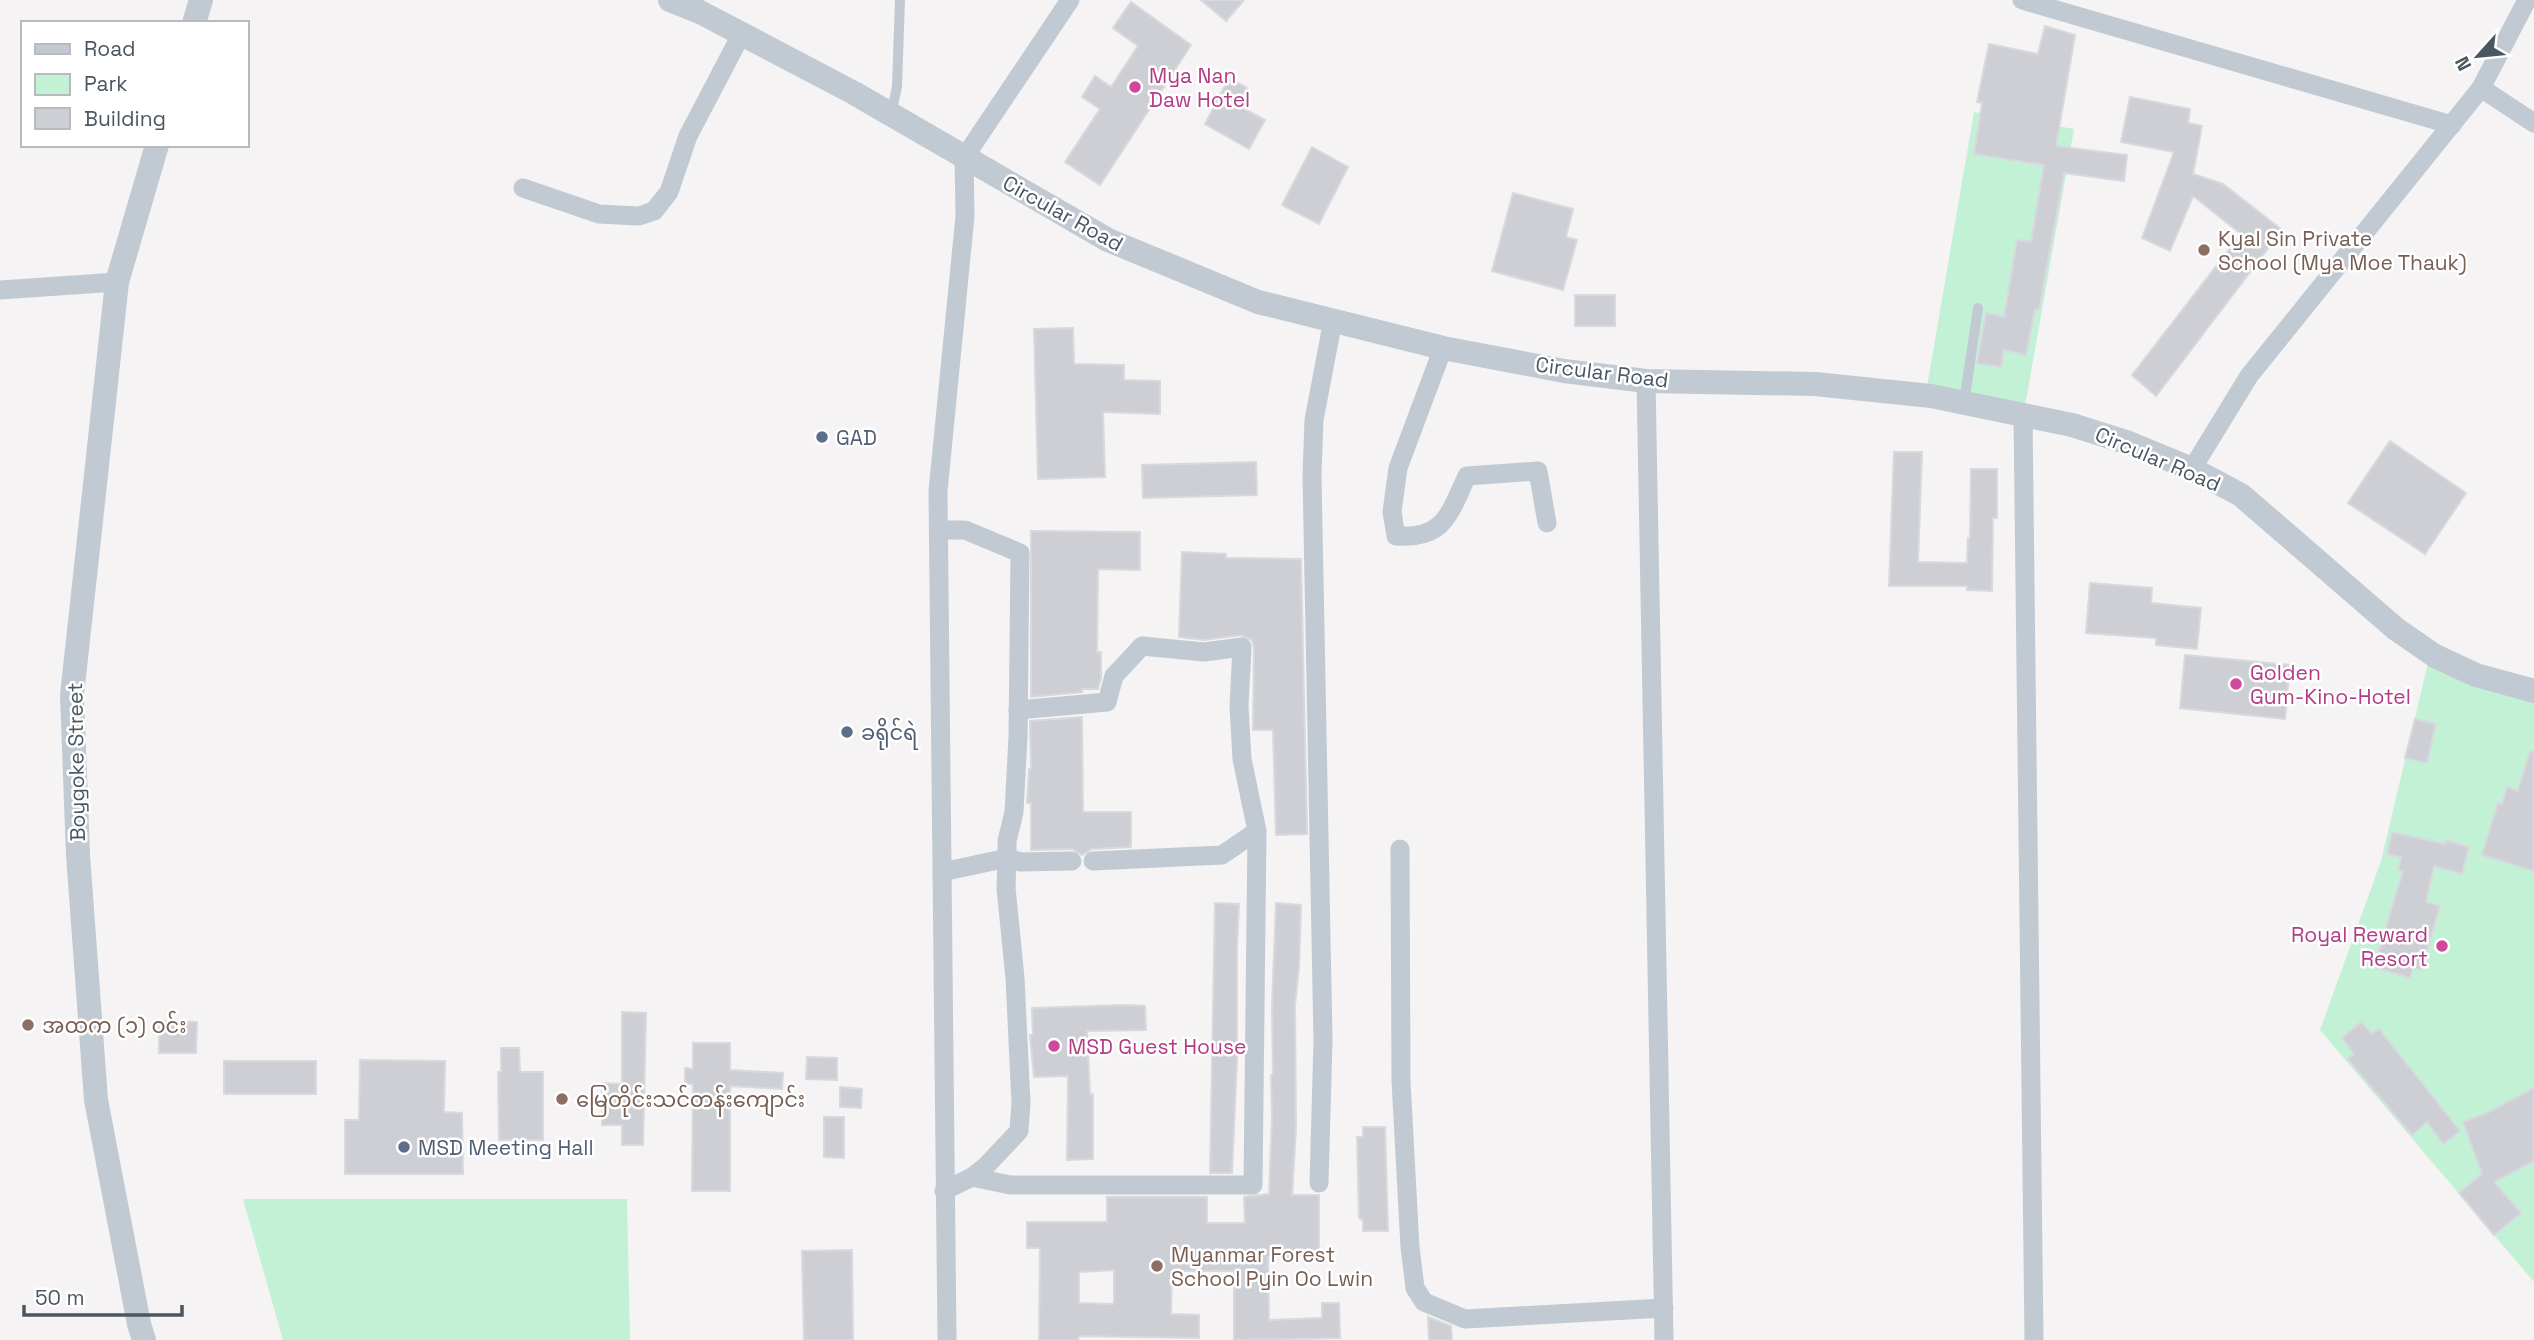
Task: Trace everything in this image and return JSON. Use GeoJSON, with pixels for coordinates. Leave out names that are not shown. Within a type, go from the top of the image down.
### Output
{"type":"FeatureCollection","features":[{"type":"Feature","properties":{"kind":"street"},"geometry":{"type":"LineString","coordinates":[[195,21],[201,0]]}},
{"type":"Feature","properties":{"kind":"street","name":"Circular Road"},"geometry":{"type":"LineString","coordinates":[[670,0],[742,33],[1108,240],[1167,267],[1258,302],[1443,348],[1564,371],[1646,381],[1815,384],[1931,396],[2073,425],[2129,443],[2192,468],[2241,495],[2396,629],[2435,656],[2476,675],[2534,691]]}},
{"type":"Feature","properties":{"kind":"street"},"geometry":{"type":"LineString","coordinates":[[947,1340],[938,491],[965,216],[964,158],[1070,0]]}},
{"type":"Feature","properties":{"kind":"street"},"geometry":{"type":"LineString","coordinates":[[2022,0],[2452,125]]}},
{"type":"Feature","properties":{"kind":"street"},"geometry":{"type":"LineString","coordinates":[[2192,468],[2249,376],[2481,88],[2527,0]]}},
{"type":"Feature","properties":{"kind":"street"},"geometry":{"type":"LineString","coordinates":[[523,188],[599,214],[639,216],[654,211],[669,192],[688,136],[742,33]]}},
{"type":"Feature","properties":{"kind":"street"},"geometry":{"type":"LineString","coordinates":[[2481,88],[2534,123]]}},
{"type":"Feature","properties":{"kind":"street","name":"Boygoke Street"},"geometry":{"type":"LineString","coordinates":[[144,1340],[96,1100],[78,855],[72,695],[117,282],[156,147]]}},
{"type":"Feature","properties":{"kind":"street"},"geometry":{"type":"LineString","coordinates":[[0,290],[117,282]]}},
{"type":"Feature","properties":{"kind":"street"},"geometry":{"type":"LineString","coordinates":[[1320,1183],[1324,1041],[1312,475],[1314,421],[1333,320]]}},
{"type":"Feature","properties":{"kind":"street"},"geometry":{"type":"LineString","coordinates":[[1443,348],[1398,468],[1392,512],[1396,536],[1416,537],[1446,522],[1467,476],[1538,471],[1547,523]]}},
{"type":"Feature","properties":{"kind":"street"},"geometry":{"type":"LineString","coordinates":[[1646,381],[1664,1340]]}},
{"type":"Feature","properties":{"kind":"street"},"geometry":{"type":"LineString","coordinates":[[2023,415],[2034,1340]]}},
{"type":"Feature","properties":{"kind":"street"},"geometry":{"type":"LineString","coordinates":[[939,530],[965,530],[1020,553],[1014,812],[1007,841],[1006,888],[1015,978],[1021,1103],[1019,1131],[985,1167],[944,1191]]}},
{"type":"Feature","properties":{"kind":"street"},"geometry":{"type":"LineString","coordinates":[[972,1177],[1010,1185],[1253,1185],[1257,831],[1242,759],[1239,706],[1242,647],[1204,652],[1142,646],[1114,676],[1107,702],[1018,710]]}},
{"type":"Feature","properties":{"kind":"street"},"geometry":{"type":"LineString","coordinates":[[1093,861],[1222,855],[1257,831]]}},
{"type":"Feature","properties":{"kind":"street"},"geometry":{"type":"LineString","coordinates":[[1400,849],[1401,1081],[1410,1247],[1415,1288],[1424,1302],[1465,1319],[1664,1308]]}},
{"type":"Feature","properties":{"kind":"street"},"geometry":{"type":"LineString","coordinates":[[942,872],[1007,858],[1021,862],[1072,861]]}},
{"type":"Feature","properties":{"kind":"lane"},"geometry":{"type":"LineString","coordinates":[[890,115],[897,87],[900,0]]}},
{"type":"Feature","properties":{"kind":"lane"},"geometry":{"type":"LineString","coordinates":[[1964,403],[1978,308]]}},
{"type":"Feature","properties":{"kind":"green space"},"geometry":{"type":"Polygon","coordinates":[[[1974,112],[2074,129],[2025,406],[1927,387],[1974,112]]]}},
{"type":"Feature","properties":{"kind":"green space","name":"Royal Reward Resort"},"geometry":{"type":"Polygon","coordinates":[[[2428,663],[2534,701],[2534,1282],[2320,1030],[2381,861],[2428,663]]]}},
{"type":"Feature","properties":{"kind":"green space"},"geometry":{"type":"Polygon","coordinates":[[[243,1199],[627,1199],[630,1340],[283,1340],[243,1199]]]}},
{"type":"Feature","properties":{"kind":"building"},"geometry":{"type":"Polygon","coordinates":[[[1201,0],[1244,0],[1226,21],[1201,0]]]}},
{"type":"Feature","properties":{"kind":"building"},"geometry":{"type":"Polygon","coordinates":[[[1131,2],[1191,45],[1100,185],[1065,162],[1100,109],[1082,97],[1095,76],[1111,87],[1138,46],[1113,28],[1131,2]]]}},
{"type":"Feature","properties":{"kind":"building"},"geometry":{"type":"Polygon","coordinates":[[[2045,26],[2075,35],[2056,146],[2127,155],[2124,181],[2064,173],[2039,310],[2035,309],[2026,355],[2004,350],[2001,367],[1977,363],[1986,313],[2004,317],[2017,240],[2031,242],[2044,165],[1974,154],[1982,103],[1977,102],[1989,44],[2038,54],[2045,26]]]}},
{"type":"Feature","properties":{"kind":"building"},"geometry":{"type":"Polygon","coordinates":[[[1229,78],[1247,88],[1237,105],[1265,120],[1249,149],[1205,124],[1229,78]]]}},
{"type":"Feature","properties":{"kind":"building"},"geometry":{"type":"Polygon","coordinates":[[[2130,97],[2190,109],[2188,123],[2202,126],[2193,174],[2223,184],[2282,230],[2156,396],[2132,375],[2241,234],[2193,196],[2170,251],[2142,238],[2174,152],[2121,142],[2130,97]]]}},
{"type":"Feature","properties":{"kind":"building"},"geometry":{"type":"Polygon","coordinates":[[[1312,147],[1348,167],[1319,224],[1282,205],[1312,147]]]}},
{"type":"Feature","properties":{"kind":"building"},"geometry":{"type":"Polygon","coordinates":[[[1513,193],[1573,209],[1566,237],[1577,240],[1563,290],[1492,271],[1513,193]]]}},
{"type":"Feature","properties":{"kind":"building"},"geometry":{"type":"Polygon","coordinates":[[[1575,295],[1615,295],[1615,326],[1575,326],[1575,295]]]}},
{"type":"Feature","properties":{"kind":"building"},"geometry":{"type":"Polygon","coordinates":[[[1073,328],[1074,364],[1124,365],[1124,380],[1160,381],[1160,414],[1103,412],[1105,477],[1038,479],[1034,329],[1073,328]]]}},
{"type":"Feature","properties":{"kind":"building"},"geometry":{"type":"Polygon","coordinates":[[[2390,441],[2466,493],[2425,554],[2348,503],[2390,441]]]}},
{"type":"Feature","properties":{"kind":"building"},"geometry":{"type":"Polygon","coordinates":[[[1894,452],[1922,452],[1918,562],[1967,563],[1971,469],[1997,469],[1992,591],[1967,590],[1967,586],[1889,586],[1894,452]]]}},
{"type":"Feature","properties":{"kind":"building"},"geometry":{"type":"Polygon","coordinates":[[[1256,462],[1257,495],[1143,498],[1142,465],[1256,462]]]}},
{"type":"Feature","properties":{"kind":"building"},"geometry":{"type":"Polygon","coordinates":[[[1031,531],[1140,532],[1140,570],[1098,569],[1097,652],[1101,652],[1101,678],[1098,689],[1031,697],[1031,531]]]}},
{"type":"Feature","properties":{"kind":"building"},"geometry":{"type":"Polygon","coordinates":[[[1182,552],[1226,554],[1226,558],[1301,559],[1307,834],[1276,835],[1273,730],[1253,730],[1252,640],[1241,635],[1204,640],[1179,637],[1182,552]]]}},
{"type":"Feature","properties":{"kind":"building"},"geometry":{"type":"Polygon","coordinates":[[[2090,583],[2152,588],[2151,603],[2201,608],[2197,649],[2156,645],[2156,638],[2086,633],[2090,583]]]}},
{"type":"Feature","properties":{"kind":"building"},"geometry":{"type":"Polygon","coordinates":[[[2185,655],[2290,665],[2285,719],[2180,708],[2185,655]]]}},
{"type":"Feature","properties":{"kind":"building"},"geometry":{"type":"Polygon","coordinates":[[[1082,717],[1083,812],[1131,812],[1131,847],[1092,849],[1082,855],[1072,849],[1031,850],[1031,803],[1027,803],[1031,769],[1030,721],[1082,717]]]}},
{"type":"Feature","properties":{"kind":"building"},"geometry":{"type":"Polygon","coordinates":[[[2415,719],[2436,724],[2427,763],[2405,758],[2415,719]]]}},
{"type":"Feature","properties":{"kind":"building"},"geometry":{"type":"Polygon","coordinates":[[[2530,751],[2534,751],[2534,871],[2482,855],[2498,803],[2502,804],[2507,787],[2518,791],[2530,751]]]}},
{"type":"Feature","properties":{"kind":"building"},"geometry":{"type":"Polygon","coordinates":[[[2392,832],[2445,844],[2446,840],[2469,847],[2462,874],[2434,866],[2426,902],[2440,906],[2421,970],[2413,968],[2410,978],[2374,967],[2403,871],[2398,870],[2401,857],[2387,854],[2392,832]]]}},
{"type":"Feature","properties":{"kind":"building"},"geometry":{"type":"Polygon","coordinates":[[[1215,903],[1239,904],[1232,1173],[1210,1173],[1215,903]]]}},
{"type":"Feature","properties":{"kind":"building"},"geometry":{"type":"Polygon","coordinates":[[[1276,903],[1301,905],[1295,1005],[1296,1129],[1292,1195],[1319,1195],[1319,1257],[1268,1257],[1269,1320],[1322,1318],[1322,1303],[1339,1303],[1340,1338],[1234,1340],[1234,1271],[1172,1271],[1171,1314],[1199,1315],[1199,1338],[1079,1336],[1078,1340],[1039,1340],[1040,1248],[1027,1248],[1027,1222],[1107,1222],[1107,1197],[1207,1197],[1207,1223],[1245,1223],[1244,1197],[1269,1194],[1273,1075],[1272,1006],[1276,903]],[[1114,1270],[1079,1272],[1079,1303],[1114,1304],[1114,1270]]]}},
{"type":"Feature","properties":{"kind":"building","name":"MSD Guest House"},"geometry":{"type":"Polygon","coordinates":[[[1145,1006],[1146,1030],[1087,1031],[1090,1094],[1093,1094],[1093,1159],[1067,1160],[1068,1076],[1034,1077],[1030,1035],[1033,1035],[1032,1008],[1145,1006]]]}},
{"type":"Feature","properties":{"kind":"building"},"geometry":{"type":"Polygon","coordinates":[[[622,1012],[646,1013],[643,1145],[622,1145],[622,1125],[602,1125],[602,1083],[622,1084],[622,1012]]]}},
{"type":"Feature","properties":{"kind":"building"},"geometry":{"type":"Polygon","coordinates":[[[159,1021],[197,1022],[196,1053],[159,1053],[159,1021]]]}},
{"type":"Feature","properties":{"kind":"building"},"geometry":{"type":"Polygon","coordinates":[[[2361,1022],[2372,1034],[2379,1029],[2460,1131],[2443,1144],[2427,1122],[2412,1135],[2348,1059],[2354,1054],[2342,1038],[2361,1022]]]}},
{"type":"Feature","properties":{"kind":"building"},"geometry":{"type":"Polygon","coordinates":[[[693,1043],[730,1043],[730,1070],[783,1073],[782,1089],[730,1086],[730,1191],[692,1191],[693,1084],[685,1084],[685,1068],[693,1069],[693,1043]]]}},
{"type":"Feature","properties":{"kind":"building"},"geometry":{"type":"Polygon","coordinates":[[[501,1048],[519,1048],[520,1072],[543,1072],[543,1140],[499,1140],[498,1072],[501,1072],[501,1048]]]}},
{"type":"Feature","properties":{"kind":"building"},"geometry":{"type":"Polygon","coordinates":[[[807,1057],[837,1058],[837,1080],[806,1079],[807,1057]]]}},
{"type":"Feature","properties":{"kind":"building"},"geometry":{"type":"Polygon","coordinates":[[[360,1060],[445,1061],[444,1112],[462,1113],[463,1174],[345,1174],[345,1120],[359,1120],[360,1060]]]}},
{"type":"Feature","properties":{"kind":"building"},"geometry":{"type":"Polygon","coordinates":[[[224,1061],[316,1061],[316,1094],[224,1094],[224,1061]]]}},
{"type":"Feature","properties":{"kind":"building"},"geometry":{"type":"Polygon","coordinates":[[[840,1087],[862,1089],[861,1108],[840,1107],[840,1087]]]}},
{"type":"Feature","properties":{"kind":"building"},"geometry":{"type":"Polygon","coordinates":[[[2534,1088],[2534,1161],[2494,1182],[2521,1213],[2494,1235],[2459,1193],[2482,1174],[2463,1122],[2489,1112],[2534,1088]]]}},
{"type":"Feature","properties":{"kind":"building"},"geometry":{"type":"Polygon","coordinates":[[[824,1117],[844,1117],[844,1158],[824,1157],[824,1117]]]}},
{"type":"Feature","properties":{"kind":"building"},"geometry":{"type":"Polygon","coordinates":[[[1363,1127],[1385,1127],[1388,1231],[1363,1231],[1363,1220],[1359,1218],[1357,1137],[1363,1137],[1363,1127]]]}},
{"type":"Feature","properties":{"kind":"building"},"geometry":{"type":"Polygon","coordinates":[[[852,1250],[853,1340],[804,1340],[802,1251],[852,1250]]]}},
{"type":"Feature","properties":{"kind":"building"},"geometry":{"type":"Polygon","coordinates":[[[1428,1317],[1451,1326],[1452,1340],[1429,1340],[1428,1317]]]}},
{"type":"Feature","properties":{"kind":"place","name":"Mya Nan Daw Hotel"},"geometry":{"type":"Point","coordinates":[1135,87]}},
{"type":"Feature","properties":{"kind":"place","name":"Kyal Sin Private School (Mya Moe Thauk)"},"geometry":{"type":"Point","coordinates":[2204,250]}},
{"type":"Feature","properties":{"kind":"place","name":"GAD"},"geometry":{"type":"Point","coordinates":[822,437]}},
{"type":"Feature","properties":{"kind":"place","name":"Golden Gum-Kino-Hotel"},"geometry":{"type":"Point","coordinates":[2236,684]}},
{"type":"Feature","properties":{"kind":"place","name":"ခရိုင်ရဲ"},"geometry":{"type":"Point","coordinates":[847,732]}},
{"type":"Feature","properties":{"kind":"place","name":"Royal Reward Resort"},"geometry":{"type":"Point","coordinates":[2442,946]}},
{"type":"Feature","properties":{"kind":"place","name":"အထက (၁) ဝင်း"},"geometry":{"type":"Point","coordinates":[28,1025]}},
{"type":"Feature","properties":{"kind":"place","name":"MSD Guest House"},"geometry":{"type":"Point","coordinates":[1054,1046]}},
{"type":"Feature","properties":{"kind":"place","name":"မြေတိုင်းသင်တန်းကျောင်း"},"geometry":{"type":"Point","coordinates":[562,1099]}},
{"type":"Feature","properties":{"kind":"place","name":"MSD Meeting Hall"},"geometry":{"type":"Point","coordinates":[404,1147]}},
{"type":"Feature","properties":{"kind":"place","name":"Myanmar Forest School Pyin Oo Lwin"},"geometry":{"type":"Point","coordinates":[1157,1266]}}]}
